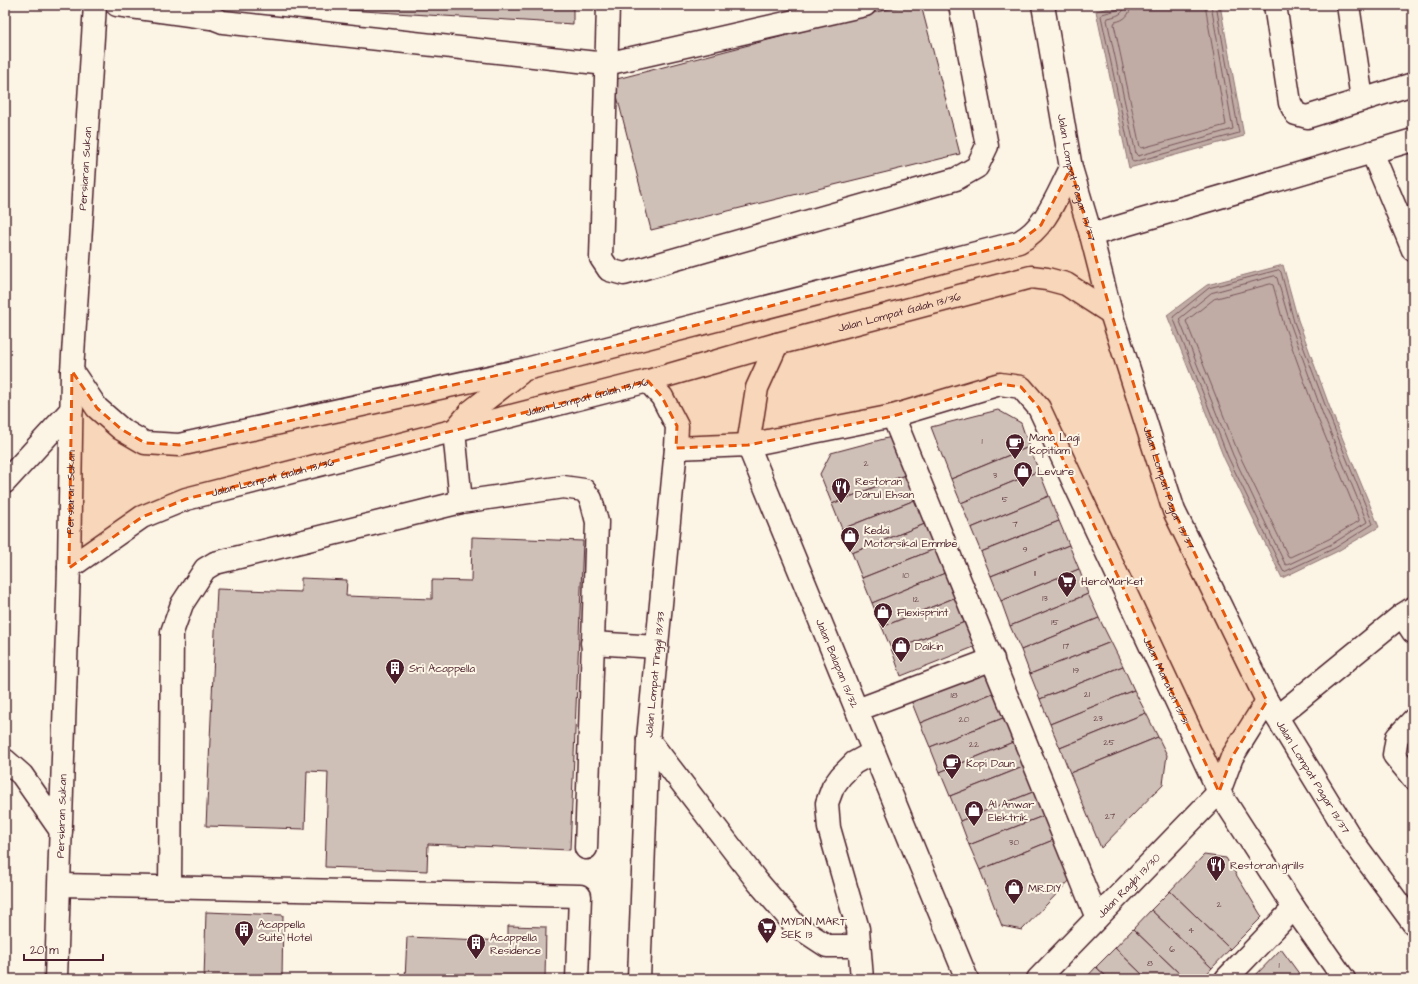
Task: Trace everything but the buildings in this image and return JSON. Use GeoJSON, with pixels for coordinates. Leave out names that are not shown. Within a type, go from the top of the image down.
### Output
{"type":"FeatureCollection","features":[{"type":"Feature","properties":{"kind":"street","name":"Persiaran Sukan"},"geometry":{"type":"LineString","coordinates":[[56,979],[69,568],[72,371],[96,5]]}},
{"type":"Feature","properties":{"kind":"street"},"geometry":{"type":"LineString","coordinates":[[117,5],[208,11],[223,22],[606,64],[865,5]]}},
{"type":"Feature","properties":{"kind":"street"},"geometry":{"type":"LineString","coordinates":[[608,5],[601,258],[609,270],[624,274],[956,179],[978,167],[987,146],[960,5]]}},
{"type":"Feature","properties":{"kind":"street","name":"Jalan Lompat Pagar 13/37"},"geometry":{"type":"LineString","coordinates":[[1043,5],[1071,168],[1091,235],[1111,313],[1174,511],[1272,709],[1352,840],[1413,923]]}},
{"type":"Feature","properties":{"kind":"street"},"geometry":{"type":"LineString","coordinates":[[1275,5],[1290,103],[1296,114],[1307,117],[1413,84]]}},
{"type":"Feature","properties":{"kind":"street"},"geometry":{"type":"LineString","coordinates":[[1348,5],[1362,99]]}},
{"type":"Feature","properties":{"kind":"street"},"geometry":{"type":"LineString","coordinates":[[1091,235],[1413,140]]}},
{"type":"Feature","properties":{"kind":"street"},"geometry":{"type":"LineString","coordinates":[[1372,152],[1404,205],[1413,250]]}},
{"type":"Feature","properties":{"kind":"street"},"geometry":{"type":"LineString","coordinates":[[72,371],[97,408],[121,429],[145,443],[179,445],[526,369],[1019,242],[1028,237],[1041,225],[1071,168]]}},
{"type":"Feature","properties":{"kind":"street","name":"Jalan Lompat Galah 13/36"},"geometry":{"type":"LineString","coordinates":[[69,568],[142,517],[186,499],[648,381],[777,344],[1031,277],[1066,284],[1111,313]]}},
{"type":"Feature","properties":{"kind":"street"},"geometry":{"type":"LineString","coordinates":[[748,445],[757,388],[777,344]]}},
{"type":"Feature","properties":{"kind":"street"},"geometry":{"type":"LineString","coordinates":[[461,502],[454,431],[470,412],[526,369]]}},
{"type":"Feature","properties":{"kind":"street","name":"Jalan Lompat Tinggi 13/33"},"geometry":{"type":"LineString","coordinates":[[639,979],[648,739],[677,426],[662,397],[648,381]]}},
{"type":"Feature","properties":{"kind":"street","name":"Jalan Maraton 13/31"},"geometry":{"type":"LineString","coordinates":[[894,416],[1000,384],[1021,387],[1039,408],[1219,792],[1294,908],[1344,979]]}},
{"type":"Feature","properties":{"kind":"street"},"geometry":{"type":"LineString","coordinates":[[5,482],[72,409]]}},
{"type":"Feature","properties":{"kind":"street"},"geometry":{"type":"LineString","coordinates":[[676,448],[748,445],[894,416],[1097,918]]}},
{"type":"Feature","properties":{"kind":"street","name":"Jalan Balapan 13/32"},"geometry":{"type":"LineString","coordinates":[[748,445],[967,979]]}},
{"type":"Feature","properties":{"kind":"street"},"geometry":{"type":"LineString","coordinates":[[170,887],[172,632],[182,604],[205,568],[215,562],[461,502],[563,487],[584,490],[591,499],[597,522],[586,848]]}},
{"type":"Feature","properties":{"kind":"street"},"geometry":{"type":"LineString","coordinates":[[1219,792],[1232,757],[1272,709],[1409,619]]}},
{"type":"Feature","properties":{"kind":"street"},"geometry":{"type":"LineString","coordinates":[[592,643],[657,647]]}},
{"type":"Feature","properties":{"kind":"street"},"geometry":{"type":"LineString","coordinates":[[857,710],[993,659]]}},
{"type":"Feature","properties":{"kind":"street"},"geometry":{"type":"LineString","coordinates":[[1413,720],[1397,737],[1394,755],[1413,778]]}},
{"type":"Feature","properties":{"kind":"street"},"geometry":{"type":"LineString","coordinates":[[648,739],[757,882],[795,925],[827,946],[859,946]]}},
{"type":"Feature","properties":{"kind":"street"},"geometry":{"type":"LineString","coordinates":[[862,979],[858,930],[829,828],[827,803],[833,787],[841,776],[854,763],[874,752]]}},
{"type":"Feature","properties":{"kind":"street"},"geometry":{"type":"LineString","coordinates":[[5,760],[22,775],[61,831]]}},
{"type":"Feature","properties":{"kind":"street","name":"Jalan Ragbi 13/30"},"geometry":{"type":"LineString","coordinates":[[1038,979],[1219,792]]}},
{"type":"Feature","properties":{"kind":"street"},"geometry":{"type":"LineString","coordinates":[[60,885],[580,896],[577,979]]}},
{"type":"Feature","properties":{"kind":"street"},"geometry":{"type":"LineString","coordinates":[[1226,979],[1294,908]]}},
{"type":"Feature","properties":{"kind":"highlighted area"},"geometry":{"type":"Polygon","coordinates":[[[1071,168],[1111,313],[1174,511],[1267,701],[1232,757],[1219,792],[1039,408],[1021,387],[1000,384],[893,416],[748,445],[676,448],[677,426],[662,397],[648,381],[186,499],[142,517],[69,568],[72,371],[97,408],[121,429],[145,443],[179,445],[526,369],[1019,242],[1041,225],[1071,168]]]}},
{"type":"Feature","properties":{"kind":"water"},"geometry":{"type":"Polygon","coordinates":[[[1124,5],[1220,5],[1244,136],[1129,168],[1096,11],[1124,5]]]}},
{"type":"Feature","properties":{"kind":"water"},"geometry":{"type":"Polygon","coordinates":[[[1283,265],[1298,320],[1330,408],[1379,527],[1336,552],[1282,578],[1224,458],[1167,315],[1207,285],[1283,265]]]}},
{"type":"Feature","properties":{"kind":"place","name":"Mana Lagi Kopitiam"},"geometry":{"type":"Point","coordinates":[1015,460]}},
{"type":"Feature","properties":{"kind":"place","name":"Levure"},"geometry":{"type":"Point","coordinates":[1023,488]}},
{"type":"Feature","properties":{"kind":"place","name":"Restoran Darul Ehsan"},"geometry":{"type":"Point","coordinates":[841,504]}},
{"type":"Feature","properties":{"kind":"place","name":"Kedai Motorsikal Emmbe"},"geometry":{"type":"Point","coordinates":[850,553]}},
{"type":"Feature","properties":{"kind":"place","name":"HeroMarket"},"geometry":{"type":"Point","coordinates":[1067,598]}},
{"type":"Feature","properties":{"kind":"place","name":"Flexisprint"},"geometry":{"type":"Point","coordinates":[883,629]}},
{"type":"Feature","properties":{"kind":"place","name":"Daikin"},"geometry":{"type":"Point","coordinates":[901,663]}},
{"type":"Feature","properties":{"kind":"place","name":"Sri Acappella"},"geometry":{"type":"Point","coordinates":[395,685]}},
{"type":"Feature","properties":{"kind":"place","name":"Kopi Daun"},"geometry":{"type":"Point","coordinates":[952,780]}},
{"type":"Feature","properties":{"kind":"place","name":"Al Anwar Elektrik"},"geometry":{"type":"Point","coordinates":[974,827]}},
{"type":"Feature","properties":{"kind":"place","name":"Restoran grills"},"geometry":{"type":"Point","coordinates":[1216,882]}},
{"type":"Feature","properties":{"kind":"place","name":"MR.DIY"},"geometry":{"type":"Point","coordinates":[1014,905]}},
{"type":"Feature","properties":{"kind":"place","name":"MYDIN MART SEK 13"},"geometry":{"type":"Point","coordinates":[767,944]}},
{"type":"Feature","properties":{"kind":"place","name":"Acappella Suite Hotel"},"geometry":{"type":"Point","coordinates":[244,947]}},
{"type":"Feature","properties":{"kind":"place","name":"Acappella Residence"},"geometry":{"type":"Point","coordinates":[476,960]}}]}
